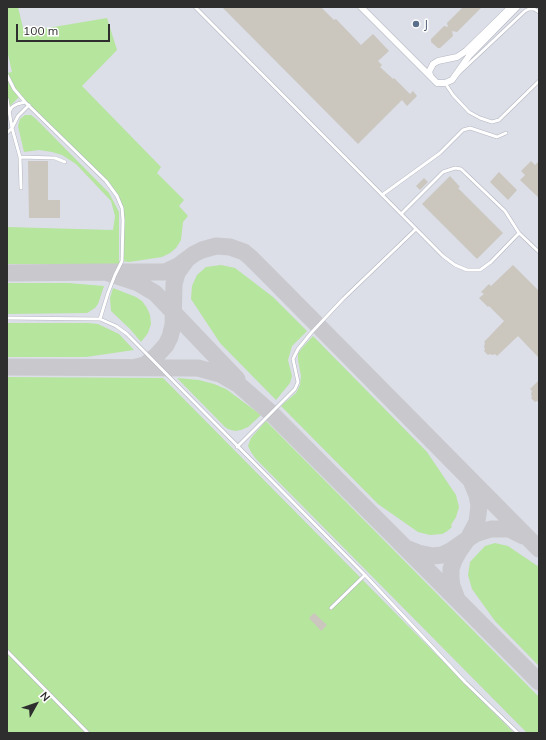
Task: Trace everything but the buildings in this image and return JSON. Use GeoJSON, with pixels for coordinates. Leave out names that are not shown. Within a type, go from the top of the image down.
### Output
{"type":"FeatureCollection","features":[{"type":"Feature","properties":{"kind":"street"},"geometry":{"type":"LineString","coordinates":[[361,7],[437,83],[445,83],[452,80],[469,56],[517,7]]}},
{"type":"Feature","properties":{"kind":"street"},"geometry":{"type":"LineString","coordinates":[[431,77],[429,72],[433,64],[438,61],[457,57],[466,51],[511,7]]}},
{"type":"Feature","properties":{"kind":"lane"},"geometry":{"type":"LineString","coordinates":[[196,7],[443,256],[455,265],[467,270],[480,270],[491,262],[519,233]]}},
{"type":"Feature","properties":{"kind":"lane"},"geometry":{"type":"LineString","coordinates":[[452,80],[526,11],[529,9],[534,9],[539,12]]}},
{"type":"Feature","properties":{"kind":"lane"},"geometry":{"type":"LineString","coordinates":[[7,75],[14,89],[25,102],[106,181],[118,196],[122,208],[123,220],[122,261],[108,293],[100,319]]}},
{"type":"Feature","properties":{"kind":"lane"},"geometry":{"type":"LineString","coordinates":[[445,83],[453,95],[469,112],[492,122],[499,120],[539,81]]}},
{"type":"Feature","properties":{"kind":"lane"},"geometry":{"type":"LineString","coordinates":[[7,99],[12,128],[20,157],[21,188]]}},
{"type":"Feature","properties":{"kind":"lane"},"geometry":{"type":"LineString","coordinates":[[9,112],[12,107],[25,102]]}},
{"type":"Feature","properties":{"kind":"lane"},"geometry":{"type":"LineString","coordinates":[[7,133],[12,128],[18,116],[28,105]]}},
{"type":"Feature","properties":{"kind":"lane"},"geometry":{"type":"LineString","coordinates":[[382,195],[440,153],[463,130],[470,128],[497,137],[506,133]]}},
{"type":"Feature","properties":{"kind":"lane"},"geometry":{"type":"LineString","coordinates":[[20,157],[54,158],[65,162]]}},
{"type":"Feature","properties":{"kind":"lane"},"geometry":{"type":"LineString","coordinates":[[401,214],[443,172],[454,168],[461,169],[505,210],[519,233],[539,252]]}},
{"type":"Feature","properties":{"kind":"lane"},"geometry":{"type":"LineString","coordinates":[[237,447],[295,389],[298,382],[293,359],[298,349],[311,333],[343,299],[416,229]]}},
{"type":"Feature","properties":{"kind":"lane"},"geometry":{"type":"LineString","coordinates":[[7,318],[100,319],[116,326],[127,334],[364,575],[465,682],[518,733]]}},
{"type":"Feature","properties":{"kind":"lane"},"geometry":{"type":"LineString","coordinates":[[331,608],[364,575]]}},
{"type":"Feature","properties":{"kind":"lane"},"geometry":{"type":"LineString","coordinates":[[7,652],[88,733]]}},
{"type":"Feature","properties":{"kind":"shaded area"},"geometry":{"type":"Polygon","coordinates":[[[7,7],[539,7],[539,733],[7,733],[7,7]]]}},
{"type":"Feature","properties":{"kind":"green space"},"geometry":{"type":"Polygon","coordinates":[[[7,7],[18,7],[24,32],[107,18],[117,50],[82,86],[161,167],[157,173],[184,200],[179,206],[188,216],[183,222],[181,240],[176,248],[170,253],[162,257],[129,262],[122,261],[123,220],[117,196],[106,181],[20,96],[7,109],[7,73],[12,72],[7,50],[7,7]]]}},
{"type":"Feature","properties":{"kind":"green space"},"geometry":{"type":"Polygon","coordinates":[[[25,115],[31,115],[36,119],[109,193],[119,212],[119,264],[7,264],[7,227],[113,230],[115,216],[111,201],[76,164],[62,155],[52,152],[39,150],[24,152],[18,126],[20,119],[25,115]]]}},
{"type":"Feature","properties":{"kind":"green space"},"geometry":{"type":"Polygon","coordinates":[[[221,265],[235,268],[273,297],[307,331],[292,346],[288,360],[292,376],[290,383],[276,400],[220,343],[191,299],[192,286],[197,275],[206,267],[221,265]]]}},
{"type":"Feature","properties":{"kind":"green space"},"geometry":{"type":"Polygon","coordinates":[[[7,283],[68,283],[104,286],[98,304],[87,313],[7,314],[7,283]]]}},
{"type":"Feature","properties":{"kind":"green space"},"geometry":{"type":"Polygon","coordinates":[[[113,288],[136,297],[142,301],[147,308],[150,315],[151,324],[148,333],[141,342],[111,311],[110,298],[113,288]]]}},
{"type":"Feature","properties":{"kind":"green space"},"geometry":{"type":"Polygon","coordinates":[[[7,323],[98,324],[119,334],[134,350],[86,357],[7,357],[7,323]]]}},
{"type":"Feature","properties":{"kind":"green space"},"geometry":{"type":"Polygon","coordinates":[[[313,336],[427,452],[456,495],[459,507],[456,517],[451,525],[452,527],[446,532],[442,534],[430,535],[418,532],[378,504],[281,406],[296,393],[300,385],[301,376],[298,354],[313,336]]]}},
{"type":"Feature","properties":{"kind":"green space"},"geometry":{"type":"Polygon","coordinates":[[[7,377],[163,378],[514,733],[7,733],[7,377]]]}},
{"type":"Feature","properties":{"kind":"green space"},"geometry":{"type":"Polygon","coordinates":[[[177,378],[199,380],[226,389],[261,415],[248,427],[241,430],[235,431],[228,429],[177,378]]]}},
{"type":"Feature","properties":{"kind":"green space"},"geometry":{"type":"Polygon","coordinates":[[[266,421],[539,697],[539,733],[527,733],[256,459],[248,446],[251,438],[266,421]]]}},
{"type":"Feature","properties":{"kind":"green space"},"geometry":{"type":"Polygon","coordinates":[[[495,543],[508,546],[539,567],[539,666],[495,621],[472,589],[468,575],[470,562],[485,546],[495,543]]]}},
{"type":"Feature","properties":{"kind":"taxiway"},"geometry":{"type":"LineString","coordinates":[[105,272],[165,272],[178,266],[194,254],[216,246],[230,247],[244,252],[539,549]]}},
{"type":"Feature","properties":{"kind":"taxiway"},"geometry":{"type":"LineString","coordinates":[[136,367],[145,365],[157,355],[166,345],[170,337],[173,325],[174,284],[177,273],[185,262]]}},
{"type":"Feature","properties":{"kind":"taxiway"},"geometry":{"type":"LineString","coordinates":[[7,273],[105,272],[138,283],[155,293],[237,379]]}},
{"type":"Feature","properties":{"kind":"taxiway"},"geometry":{"type":"LineString","coordinates":[[7,367],[198,368],[220,374],[239,385],[271,413],[539,682]]}},
{"type":"Feature","properties":{"kind":"taxiway"},"geometry":{"type":"LineString","coordinates":[[457,599],[452,586],[451,569],[454,560],[477,522],[479,506],[477,495],[472,483]]}},
{"type":"Feature","properties":{"kind":"taxiway"},"geometry":{"type":"LineString","coordinates":[[408,549],[433,556],[442,555],[475,534],[491,529],[509,529],[523,536]]}},
{"type":"Feature","properties":{"kind":"place","name":"J"},"geometry":{"type":"Point","coordinates":[416,24]}}]}
